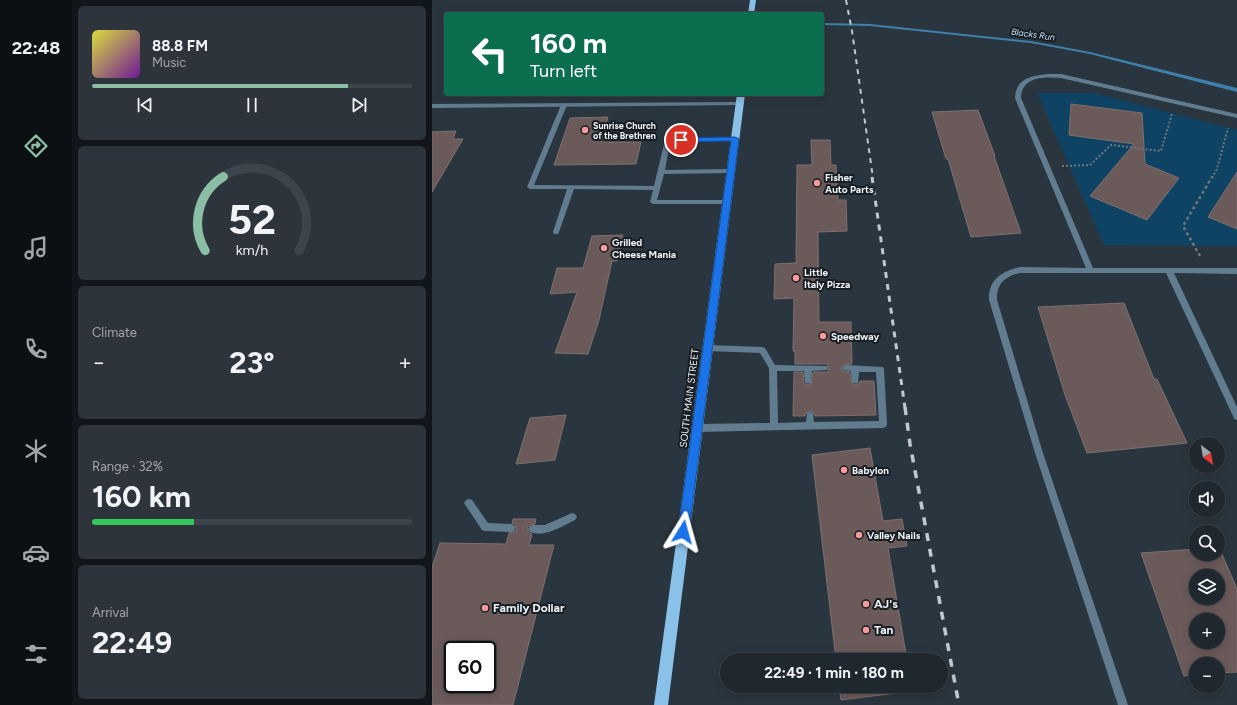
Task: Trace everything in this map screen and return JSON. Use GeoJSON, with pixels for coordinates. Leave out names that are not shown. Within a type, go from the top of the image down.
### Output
{"type":"FeatureCollection","features":[{"type":"Feature","properties":{"kind":"main road"},"geometry":{"type":"LineString","coordinates":[[751,12],[754,0]]}},
{"type":"Feature","properties":{"kind":"main road","name":"SOUTH MAIN STREET"},"geometry":{"type":"LineString","coordinates":[[661,705],[740,99]]}},
{"type":"Feature","properties":{"kind":"street"},"geometry":{"type":"LineString","coordinates":[[1091,271],[1018,98],[1018,89],[1027,80],[1044,76],[1061,76],[1234,115]]}},
{"type":"Feature","properties":{"kind":"street"},"geometry":{"type":"LineString","coordinates":[[432,106],[564,105],[740,99]]}},
{"type":"Feature","properties":{"kind":"street"},"geometry":{"type":"LineString","coordinates":[[564,105],[530,187],[657,188]]}},
{"type":"Feature","properties":{"kind":"street"},"geometry":{"type":"LineString","coordinates":[[727,202],[653,202],[668,141],[735,139]]}},
{"type":"Feature","properties":{"kind":"street"},"geometry":{"type":"LineString","coordinates":[[660,172],[730,171]]}},
{"type":"Feature","properties":{"kind":"street"},"geometry":{"type":"LineString","coordinates":[[556,232],[571,188]]}},
{"type":"Feature","properties":{"kind":"street"},"geometry":{"type":"LineString","coordinates":[[1123,705],[1039,453],[992,296],[992,290],[998,279],[1008,273],[1026,270],[1237,271]]}},
{"type":"Feature","properties":{"kind":"street"},"geometry":{"type":"LineString","coordinates":[[1168,271],[1237,416]]}},
{"type":"Feature","properties":{"kind":"street"},"geometry":{"type":"LineString","coordinates":[[708,348],[762,350],[774,368],[774,427]]}},
{"type":"Feature","properties":{"kind":"street"},"geometry":{"type":"LineString","coordinates":[[774,368],[824,368]]}},
{"type":"Feature","properties":{"kind":"street"},"geometry":{"type":"LineString","coordinates":[[808,368],[808,381]]}},
{"type":"Feature","properties":{"kind":"street"},"geometry":{"type":"LineString","coordinates":[[698,428],[883,424],[880,369],[851,369],[855,381]]}},
{"type":"Feature","properties":{"kind":"street"},"geometry":{"type":"LineString","coordinates":[[810,416],[810,426]]}},
{"type":"Feature","properties":{"kind":"street"},"geometry":{"type":"LineString","coordinates":[[859,416],[860,425]]}},
{"type":"Feature","properties":{"kind":"street"},"geometry":{"type":"LineString","coordinates":[[469,503],[485,527],[510,528]]}},
{"type":"Feature","properties":{"kind":"street"},"geometry":{"type":"LineString","coordinates":[[533,529],[546,529],[572,517]]}},
{"type":"Feature","properties":{"kind":"path"},"geometry":{"type":"LineString","coordinates":[[1047,167],[1090,165],[1111,145],[1160,151],[1171,115],[1180,102]]}},
{"type":"Feature","properties":{"kind":"path"},"geometry":{"type":"LineString","coordinates":[[1208,271],[1183,226],[1218,169],[1234,115]]}},
{"type":"Feature","properties":{"kind":"shaded area"},"geometry":{"type":"Polygon","coordinates":[[[1037,93],[1095,93],[1237,130],[1237,180],[1232,179],[1208,217],[1237,229],[1237,246],[1104,245],[1037,93]],[[1071,104],[1069,135],[1144,145],[1142,113],[1071,104]],[[1124,156],[1091,196],[1147,220],[1179,178],[1124,156]]]}},
{"type":"Feature","properties":{"kind":"building"},"geometry":{"type":"Polygon","coordinates":[[[1071,104],[1142,113],[1145,164],[1179,178],[1147,220],[1090,196],[1134,144],[1069,135],[1071,104]]]}},
{"type":"Feature","properties":{"kind":"building"},"geometry":{"type":"Polygon","coordinates":[[[978,110],[1021,233],[971,237],[948,159],[946,159],[932,112],[978,110]]]}},
{"type":"Feature","properties":{"kind":"building","name":"Sunrise Church of the Brethren"},"geometry":{"type":"Polygon","coordinates":[[[608,117],[601,142],[641,142],[636,164],[554,165],[570,118],[608,117]]]}},
{"type":"Feature","properties":{"kind":"building"},"geometry":{"type":"Polygon","coordinates":[[[456,131],[453,139],[463,139],[432,192],[432,132],[456,131]]]}},
{"type":"Feature","properties":{"kind":"building"},"geometry":{"type":"Polygon","coordinates":[[[811,140],[830,140],[831,165],[836,165],[838,200],[846,200],[847,231],[818,232],[819,322],[851,322],[852,364],[843,365],[841,369],[843,371],[850,372],[852,384],[859,384],[860,381],[874,381],[876,415],[815,416],[813,412],[810,411],[806,413],[805,416],[793,416],[794,372],[803,372],[804,384],[811,384],[813,372],[827,372],[829,369],[827,364],[795,364],[795,351],[793,351],[794,298],[774,299],[775,264],[796,263],[797,165],[812,165],[811,140]]]}},
{"type":"Feature","properties":{"kind":"building"},"geometry":{"type":"Polygon","coordinates":[[[1237,172],[1237,229],[1208,217],[1237,172]]]}},
{"type":"Feature","properties":{"kind":"building"},"geometry":{"type":"Polygon","coordinates":[[[623,235],[617,261],[612,261],[599,320],[588,354],[555,353],[577,292],[550,294],[557,268],[583,268],[592,236],[623,235]]]}},
{"type":"Feature","properties":{"kind":"building"},"geometry":{"type":"Polygon","coordinates":[[[1124,303],[1154,379],[1157,379],[1187,443],[1087,453],[1065,395],[1038,307],[1124,303]]]}},
{"type":"Feature","properties":{"kind":"building"},"geometry":{"type":"Polygon","coordinates":[[[566,415],[555,460],[516,464],[530,418],[566,415]]]}},
{"type":"Feature","properties":{"kind":"building"},"geometry":{"type":"Polygon","coordinates":[[[870,448],[883,521],[902,519],[907,546],[888,548],[906,653],[835,653],[812,455],[870,448]]]}},
{"type":"Feature","properties":{"kind":"building","name":"Family Dollar"},"geometry":{"type":"Polygon","coordinates":[[[513,519],[536,519],[535,524],[530,525],[527,528],[529,533],[532,534],[529,545],[554,545],[513,705],[432,705],[432,567],[440,543],[506,544],[509,533],[514,532],[517,529],[515,524],[512,523],[513,519]]]}},
{"type":"Feature","properties":{"kind":"building"},"geometry":{"type":"Polygon","coordinates":[[[1189,550],[1189,561],[1225,561],[1237,589],[1237,672],[1225,673],[1225,657],[1189,657],[1189,676],[1184,676],[1141,553],[1189,550]]]}},
{"type":"Feature","properties":{"kind":"building"},"geometry":{"type":"Polygon","coordinates":[[[840,693],[897,693],[841,700],[840,693]]]}},
{"type":"Feature","properties":{"kind":"waterway","name":"Blacks Run"},"geometry":{"type":"LineString","coordinates":[[824,24],[870,25],[1031,42],[1090,53],[1237,90]]}},
{"type":"Feature","properties":{"kind":"railway"},"geometry":{"type":"LineString","coordinates":[[846,0],[852,31],[873,178]]}},
{"type":"Feature","properties":{"kind":"railway"},"geometry":{"type":"LineString","coordinates":[[872,177],[905,408]]}},
{"type":"Feature","properties":{"kind":"railway"},"geometry":{"type":"LineString","coordinates":[[905,407],[910,444],[959,705]]}},
{"type":"Feature","properties":{"kind":"place","name":"Sunrise Church of the Brethren"},"geometry":{"type":"Point","coordinates":[585,130]}},
{"type":"Feature","properties":{"kind":"place","name":"Fisher Auto Parts"},"geometry":{"type":"Point","coordinates":[817,183]}},
{"type":"Feature","properties":{"kind":"place","name":"Grilled Cheese Mania"},"geometry":{"type":"Point","coordinates":[604,248]}},
{"type":"Feature","properties":{"kind":"place","name":"Little Italy Pizza"},"geometry":{"type":"Point","coordinates":[796,278]}},
{"type":"Feature","properties":{"kind":"place","name":"Speedway"},"geometry":{"type":"Point","coordinates":[823,336]}},
{"type":"Feature","properties":{"kind":"place","name":"Babylon"},"geometry":{"type":"Point","coordinates":[844,470]}},
{"type":"Feature","properties":{"kind":"place","name":"Valley Nails"},"geometry":{"type":"Point","coordinates":[859,535]}},
{"type":"Feature","properties":{"kind":"place","name":"AJ's"},"geometry":{"type":"Point","coordinates":[866,604]}},
{"type":"Feature","properties":{"kind":"place","name":"Family Dollar"},"geometry":{"type":"Point","coordinates":[485,608]}},
{"type":"Feature","properties":{"kind":"place","name":"Tan"},"geometry":{"type":"Point","coordinates":[866,630]}},
{"type":"Feature","properties":{"kind":"route"},"geometry":{"type":"LineString","coordinates":[[681,140],[735,139],[683,532]]}}]}
